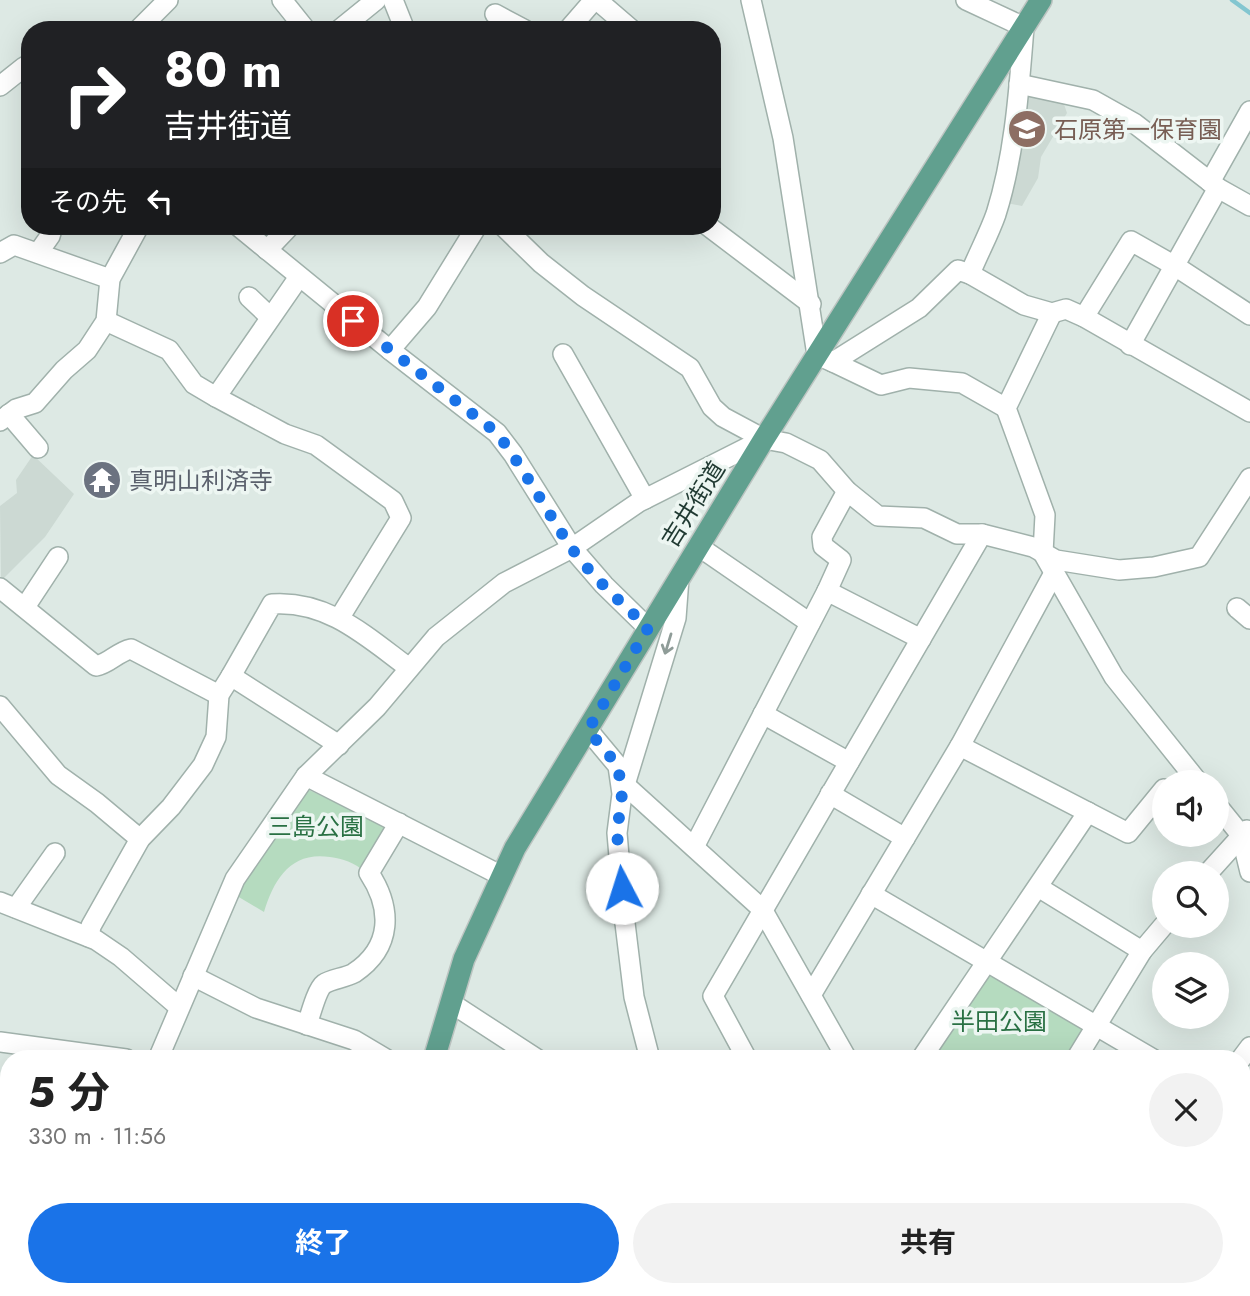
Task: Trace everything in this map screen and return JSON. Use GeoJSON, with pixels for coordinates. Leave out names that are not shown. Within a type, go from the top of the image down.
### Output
{"type":"FeatureCollection","features":[{"type":"Feature","properties":{"kind":"main road","name":"吉井街道"},"geometry":{"type":"LineString","coordinates":[[437,1050],[464,959],[515,848],[764,439],[825,358],[1041,0]]}},
{"type":"Feature","properties":{"kind":"street"},"geometry":{"type":"LineString","coordinates":[[147,21],[169,0]]}},
{"type":"Feature","properties":{"kind":"street"},"geometry":{"type":"LineString","coordinates":[[282,0],[299,21]]}},
{"type":"Feature","properties":{"kind":"street"},"geometry":{"type":"LineString","coordinates":[[350,21],[376,0]]}},
{"type":"Feature","properties":{"kind":"street"},"geometry":{"type":"LineString","coordinates":[[393,0],[401,21]]}},
{"type":"Feature","properties":{"kind":"street"},"geometry":{"type":"LineString","coordinates":[[576,21],[595,0],[621,21]]}},
{"type":"Feature","properties":{"kind":"street"},"geometry":{"type":"LineString","coordinates":[[751,0],[783,138],[811,304],[825,358],[881,385],[909,378],[962,383],[1006,408],[1045,515],[1043,553],[1114,677],[1189,770]]}},
{"type":"Feature","properties":{"kind":"street"},"geometry":{"type":"LineString","coordinates":[[967,0],[1024,27],[1009,163],[995,216],[970,274]]}},
{"type":"Feature","properties":{"kind":"street"},"geometry":{"type":"LineString","coordinates":[[0,65],[21,67]]}},
{"type":"Feature","properties":{"kind":"street"},"geometry":{"type":"LineString","coordinates":[[0,86],[21,71]]}},
{"type":"Feature","properties":{"kind":"street"},"geometry":{"type":"LineString","coordinates":[[1019,84],[1093,100],[1134,123],[1214,185],[1250,206]]}},
{"type":"Feature","properties":{"kind":"street"},"geometry":{"type":"LineString","coordinates":[[1130,345],[1175,266],[1249,116]]}},
{"type":"Feature","properties":{"kind":"street"},"geometry":{"type":"LineString","coordinates":[[38,253],[50,235]]}},
{"type":"Feature","properties":{"kind":"street"},"geometry":{"type":"LineString","coordinates":[[38,448],[5,417],[16,409],[35,403],[64,370],[87,350],[106,321],[110,279],[132,235]]}},
{"type":"Feature","properties":{"kind":"street"},"geometry":{"type":"LineString","coordinates":[[249,235],[497,433],[572,548],[604,585],[648,628]]}},
{"type":"Feature","properties":{"kind":"street"},"geometry":{"type":"LineString","coordinates":[[267,250],[281,235]]}},
{"type":"Feature","properties":{"kind":"street"},"geometry":{"type":"LineString","coordinates":[[390,350],[427,307],[471,235]]}},
{"type":"Feature","properties":{"kind":"street"},"geometry":{"type":"LineString","coordinates":[[513,235],[541,263],[583,296],[690,368],[712,407],[723,417],[764,439],[786,443],[820,460],[847,491],[878,516],[923,518],[957,534],[982,534],[1033,547],[1056,560],[1119,570],[1154,567],[1199,558],[1242,507],[1250,478]]}},
{"type":"Feature","properties":{"kind":"street"},"geometry":{"type":"LineString","coordinates":[[720,235],[811,304]]}},
{"type":"Feature","properties":{"kind":"street"},"geometry":{"type":"LineString","coordinates":[[1084,317],[1131,241],[1250,315]]}},
{"type":"Feature","properties":{"kind":"street"},"geometry":{"type":"LineString","coordinates":[[0,253],[14,245],[110,279]]}},
{"type":"Feature","properties":{"kind":"street"},"geometry":{"type":"LineString","coordinates":[[825,358],[919,308],[958,270],[1024,304],[1052,313],[1066,309],[1084,317],[1250,412]]}},
{"type":"Feature","properties":{"kind":"street"},"geometry":{"type":"LineString","coordinates":[[216,397],[299,277]]}},
{"type":"Feature","properties":{"kind":"street"},"geometry":{"type":"LineString","coordinates":[[249,297],[270,317]]}},
{"type":"Feature","properties":{"kind":"street"},"geometry":{"type":"LineString","coordinates":[[1006,408],[1052,313]]}},
{"type":"Feature","properties":{"kind":"street"},"geometry":{"type":"LineString","coordinates":[[106,321],[169,350],[194,384],[285,434],[316,445],[394,502],[401,519],[340,617]]}},
{"type":"Feature","properties":{"kind":"street"},"geometry":{"type":"LineString","coordinates":[[563,354],[645,499]]}},
{"type":"Feature","properties":{"kind":"street"},"geometry":{"type":"LineString","coordinates":[[162,1050],[235,879],[306,776],[377,707],[436,638],[504,583],[572,548],[645,499],[764,439]]}},
{"type":"Feature","properties":{"kind":"street"},"geometry":{"type":"LineString","coordinates":[[694,847],[841,560],[824,546],[822,537],[847,491]]}},
{"type":"Feature","properties":{"kind":"street"},"geometry":{"type":"LineString","coordinates":[[742,1050],[713,996],[982,534]]}},
{"type":"Feature","properties":{"kind":"street"},"geometry":{"type":"LineString","coordinates":[[698,546],[810,623]]}},
{"type":"Feature","properties":{"kind":"street"},"geometry":{"type":"LineString","coordinates":[[25,607],[58,557]]}},
{"type":"Feature","properties":{"kind":"street"},"geometry":{"type":"LineString","coordinates":[[811,995],[960,746],[1054,573]]}},
{"type":"Feature","properties":{"kind":"street"},"geometry":{"type":"LineString","coordinates":[[648,1050],[634,997],[617,833],[623,790],[676,618],[679,577]]}},
{"type":"Feature","properties":{"kind":"street"},"geometry":{"type":"LineString","coordinates":[[0,587],[96,666],[121,651],[131,649],[219,695]]}},
{"type":"Feature","properties":{"kind":"street"},"geometry":{"type":"LineString","coordinates":[[827,591],[921,639]]}},
{"type":"Feature","properties":{"kind":"street"},"geometry":{"type":"LineString","coordinates":[[89,937],[91,926],[140,839],[171,807],[203,765],[216,737],[219,695],[272,604],[318,608],[340,617],[409,668]]}},
{"type":"Feature","properties":{"kind":"street"},"geometry":{"type":"LineString","coordinates":[[231,676],[339,745]]}},
{"type":"Feature","properties":{"kind":"street"},"geometry":{"type":"LineString","coordinates":[[1,709],[58,775],[140,839]]}},
{"type":"Feature","properties":{"kind":"street"},"geometry":{"type":"LineString","coordinates":[[763,714],[849,762]]}},
{"type":"Feature","properties":{"kind":"street"},"geometry":{"type":"LineString","coordinates":[[588,730],[618,766],[623,790],[694,847],[762,909],[842,1050]]}},
{"type":"Feature","properties":{"kind":"street"},"geometry":{"type":"LineString","coordinates":[[960,746],[1128,833],[1152,804]]}},
{"type":"Feature","properties":{"kind":"street"},"geometry":{"type":"LineString","coordinates":[[1179,770],[1184,764]]}},
{"type":"Feature","properties":{"kind":"street"},"geometry":{"type":"LineString","coordinates":[[306,776],[502,876]]}},
{"type":"Feature","properties":{"kind":"street"},"geometry":{"type":"LineString","coordinates":[[830,794],[905,838]]}},
{"type":"Feature","properties":{"kind":"street"},"geometry":{"type":"LineString","coordinates":[[927,1050],[1088,813]]}},
{"type":"Feature","properties":{"kind":"street"},"geometry":{"type":"LineString","coordinates":[[1229,816],[1245,831],[1250,872]]}},
{"type":"Feature","properties":{"kind":"street"},"geometry":{"type":"LineString","coordinates":[[307,1025],[320,988],[325,983],[337,981],[353,973],[377,950],[383,936],[385,904],[369,873],[399,823]]}},
{"type":"Feature","properties":{"kind":"street"},"geometry":{"type":"LineString","coordinates":[[1219,861],[1245,831]]}},
{"type":"Feature","properties":{"kind":"street"},"geometry":{"type":"LineString","coordinates":[[55,853],[8,905],[89,937],[121,957],[179,1007]]}},
{"type":"Feature","properties":{"kind":"street"},"geometry":{"type":"LineString","coordinates":[[1038,887],[1142,951]]}},
{"type":"Feature","properties":{"kind":"street"},"geometry":{"type":"LineString","coordinates":[[872,894],[1138,1050]]}},
{"type":"Feature","properties":{"kind":"street"},"geometry":{"type":"LineString","coordinates":[[1082,1050],[1142,951],[1153,938]]}},
{"type":"Feature","properties":{"kind":"street"},"geometry":{"type":"LineString","coordinates":[[192,975],[256,1008],[354,1040],[371,1050]]}},
{"type":"Feature","properties":{"kind":"street"},"geometry":{"type":"LineString","coordinates":[[451,1003],[510,1050]]}},
{"type":"Feature","properties":{"kind":"street"},"geometry":{"type":"LineString","coordinates":[[0,1042],[59,1050]]}},
{"type":"Feature","properties":{"kind":"shaded area"},"geometry":{"type":"Polygon","coordinates":[[[1024,89],[1061,95],[1067,113],[1041,157],[1038,178],[1022,206],[1002,202],[1024,89]]]}},
{"type":"Feature","properties":{"kind":"shaded area"},"geometry":{"type":"Polygon","coordinates":[[[33,455],[74,494],[45,537],[1,581],[0,506],[17,493],[16,480],[33,455]]]}},
{"type":"Feature","properties":{"kind":"green space","name":"三島公園"},"geometry":{"type":"Polygon","coordinates":[[[309,790],[387,827],[365,872],[353,863],[339,859],[316,856],[305,858],[286,870],[279,879],[264,912],[237,896],[248,865],[303,792],[309,790]]]}},
{"type":"Feature","properties":{"kind":"green space","name":"半田公園"},"geometry":{"type":"Polygon","coordinates":[[[994,976],[1082,1027],[1084,1033],[1074,1050],[936,1050],[985,977],[994,976]]]}},
{"type":"Feature","properties":{"kind":"waterway"},"geometry":{"type":"LineString","coordinates":[[1232,0],[1250,13]]}},
{"type":"Feature","properties":{"kind":"place","name":"石原第一保育園"},"geometry":{"type":"Point","coordinates":[1027,129]}},
{"type":"Feature","properties":{"kind":"place","name":"真明山利済寺"},"geometry":{"type":"Point","coordinates":[102,480]}},
{"type":"Feature","properties":{"kind":"route"},"geometry":{"type":"LineString","coordinates":[[353,321],[497,433],[572,548],[604,585],[648,628],[588,730],[618,766],[622,794],[617,833],[622,888]]}}]}
